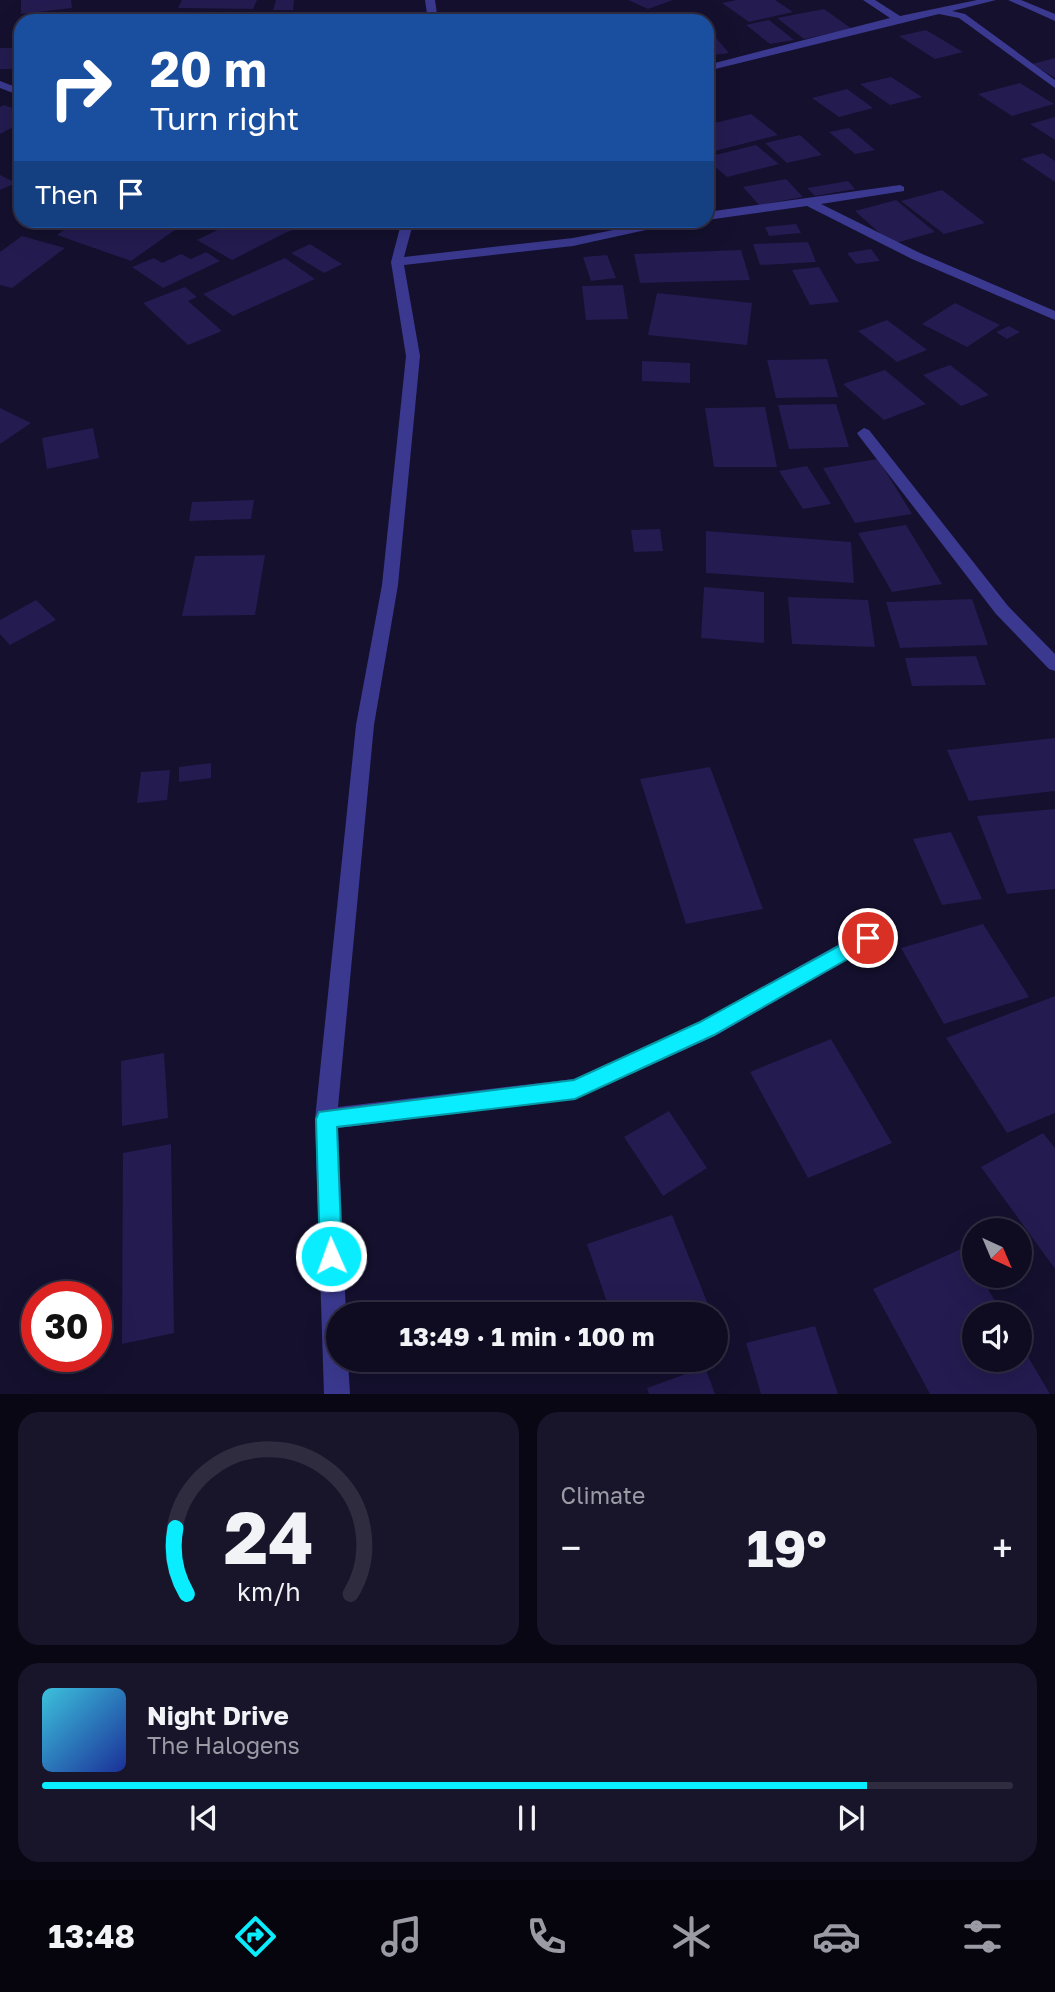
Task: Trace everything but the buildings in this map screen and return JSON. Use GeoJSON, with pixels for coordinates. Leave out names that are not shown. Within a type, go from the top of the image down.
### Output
{"type":"FeatureCollection","features":[{"type":"Feature","properties":{"kind":"street"},"geometry":{"type":"LineString","coordinates":[[868,0],[898,19]]}},
{"type":"Feature","properties":{"kind":"street"},"geometry":{"type":"LineString","coordinates":[[714,66],[898,19],[991,0]]}},
{"type":"Feature","properties":{"kind":"street"},"geometry":{"type":"LineString","coordinates":[[1013,0],[1055,18]]}},
{"type":"Feature","properties":{"kind":"street"},"geometry":{"type":"LineString","coordinates":[[939,11],[962,16],[1055,85]]}},
{"type":"Feature","properties":{"kind":"street"},"geometry":{"type":"LineString","coordinates":[[714,215],[900,189]]}},
{"type":"Feature","properties":{"kind":"street"},"geometry":{"type":"LineString","coordinates":[[811,203],[916,256],[1055,316]]}},
{"type":"Feature","properties":{"kind":"street"},"geometry":{"type":"LineString","coordinates":[[337,1394],[326,1119],[365,725],[390,585],[412,356],[397,262],[406,228]]}},
{"type":"Feature","properties":{"kind":"street"},"geometry":{"type":"LineString","coordinates":[[397,262],[573,242],[644,228]]}},
{"type":"Feature","properties":{"kind":"street"},"geometry":{"type":"LineString","coordinates":[[864,433],[1002,610],[1055,665]]}},
{"type":"Feature","properties":{"kind":"street"},"geometry":{"type":"LineString","coordinates":[[326,1119],[575,1090],[707,1029],[868,938]]}},
{"type":"Feature","properties":{"kind":"route"},"geometry":{"type":"LineString","coordinates":[[331,1256],[326,1119],[575,1090],[707,1029],[868,938]]}}]}
